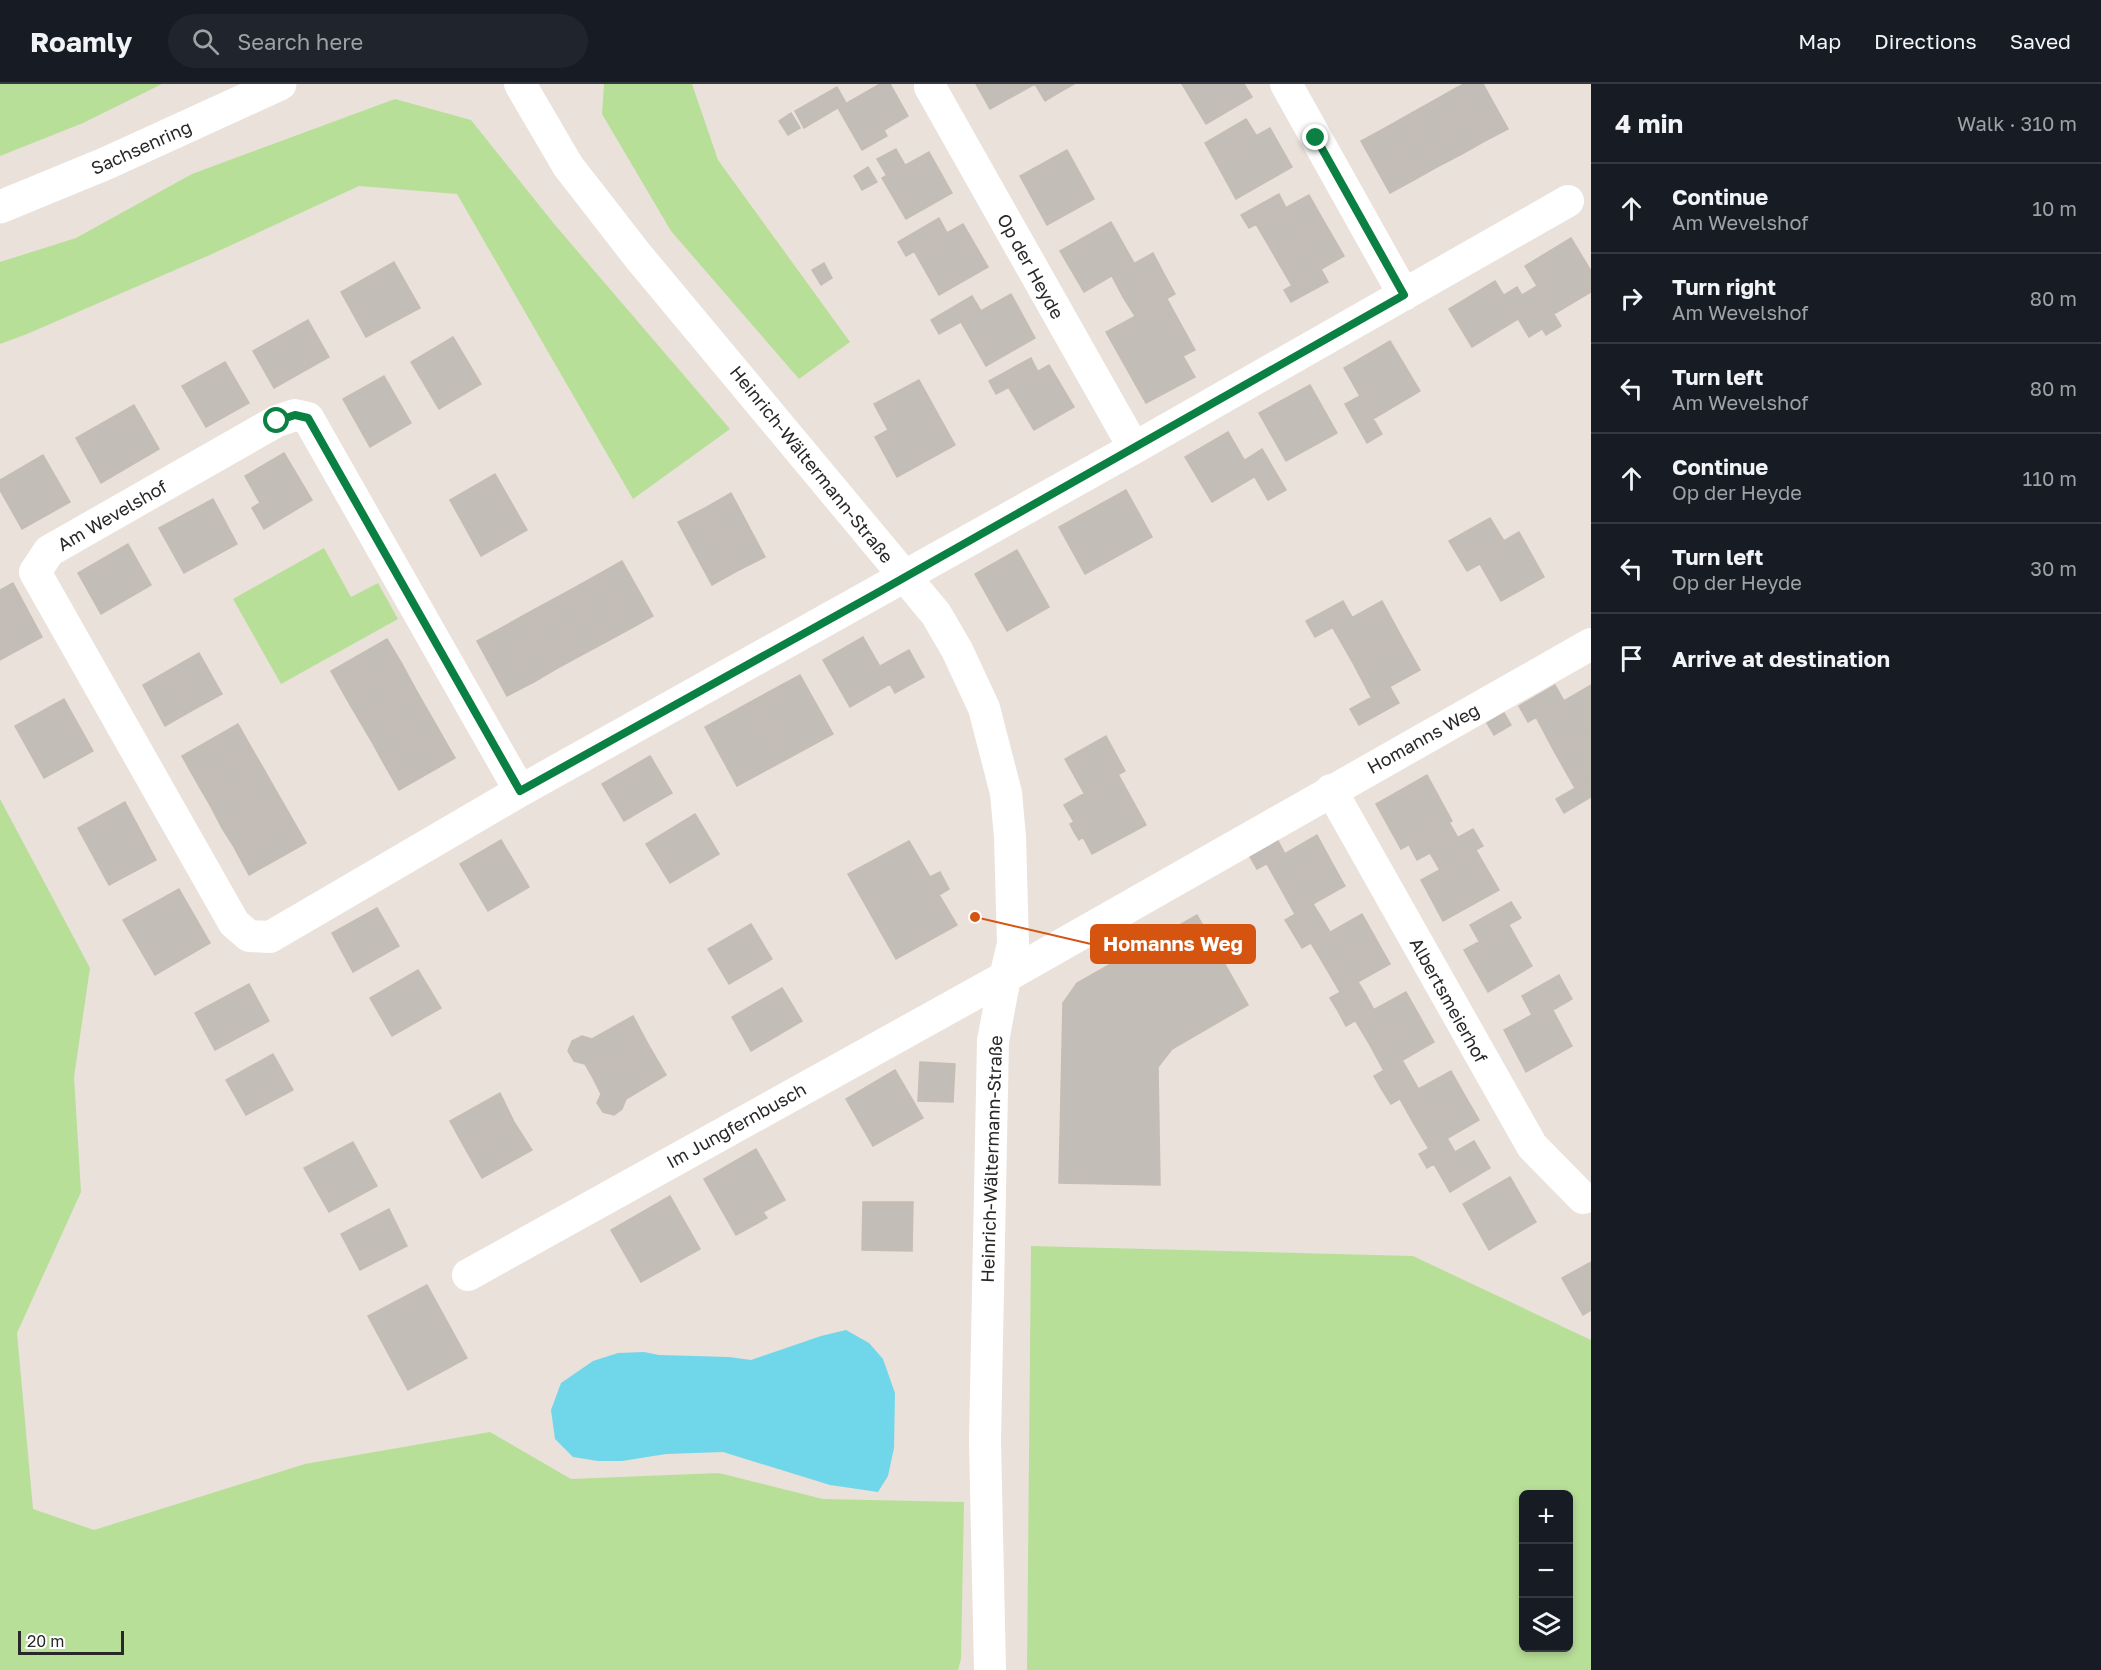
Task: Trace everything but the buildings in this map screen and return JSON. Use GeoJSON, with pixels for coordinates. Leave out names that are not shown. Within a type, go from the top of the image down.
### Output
{"type":"FeatureCollection","features":[{"type":"Feature","properties":{"kind":"street","name":"Sachsenring"},"geometry":{"type":"LineString","coordinates":[[0,207],[107,163],[280,84]]}},
{"type":"Feature","properties":{"kind":"street","name":"Heinrich-Wältermann-Straße"},"geometry":{"type":"LineString","coordinates":[[520,84],[568,166],[638,256],[762,402],[936,614],[957,650],[984,708],[990,728],[1006,793],[1010,837],[1013,944],[993,1041],[992,1064],[985,1441],[990,1670]]}},
{"type":"Feature","properties":{"kind":"street","name":"Op der Heyde"},"geometry":{"type":"LineString","coordinates":[[931,84],[930,87],[1134,448]]}},
{"type":"Feature","properties":{"kind":"street"},"geometry":{"type":"LineString","coordinates":[[1286,84],[1404,295]]}},
{"type":"Feature","properties":{"kind":"street"},"geometry":{"type":"LineString","coordinates":[[904,576],[1568,201]]}},
{"type":"Feature","properties":{"kind":"street","name":"Am Wevelshof"},"geometry":{"type":"LineString","coordinates":[[520,791],[308,418],[295,415],[277,421],[49,551],[35,572],[234,923],[249,936],[270,937],[520,791],[904,576]]}},
{"type":"Feature","properties":{"kind":"street","name":"Homanns Weg"},"geometry":{"type":"LineString","coordinates":[[1005,977],[1591,644]]}},
{"type":"Feature","properties":{"kind":"street","name":"Albertsmeierhof"},"geometry":{"type":"LineString","coordinates":[[1331,790],[1532,1146],[1584,1198]]}},
{"type":"Feature","properties":{"kind":"street","name":"Im Jungfernbusch"},"geometry":{"type":"LineString","coordinates":[[468,1275],[1005,977]]}},
{"type":"Feature","properties":{"kind":"green space"},"geometry":{"type":"Polygon","coordinates":[[[0,84],[162,84],[83,123],[0,156],[0,84]]]}},
{"type":"Feature","properties":{"kind":"green space"},"geometry":{"type":"Polygon","coordinates":[[[604,84],[692,84],[718,160],[850,342],[799,379],[671,231],[602,114],[604,84]]]}},
{"type":"Feature","properties":{"kind":"green space"},"geometry":{"type":"Polygon","coordinates":[[[395,99],[471,120],[555,225],[730,429],[633,499],[457,194],[359,186],[212,254],[0,344],[0,262],[76,238],[192,174],[395,99]]]}},
{"type":"Feature","properties":{"kind":"green space"},"geometry":{"type":"Polygon","coordinates":[[[324,548],[351,597],[378,583],[398,619],[281,684],[233,599],[324,548]]]}},
{"type":"Feature","properties":{"kind":"green space"},"geometry":{"type":"Polygon","coordinates":[[[0,799],[90,968],[74,1077],[81,1192],[17,1333],[33,1509],[94,1530],[305,1464],[490,1432],[571,1479],[719,1473],[823,1499],[964,1502],[961,1659],[958,1670],[0,1670],[0,799]]]}},
{"type":"Feature","properties":{"kind":"green space"},"geometry":{"type":"Polygon","coordinates":[[[1031,1246],[1413,1256],[1591,1340],[1591,1670],[1027,1670],[1031,1246]]]}},
{"type":"Feature","properties":{"kind":"water"},"geometry":{"type":"Polygon","coordinates":[[[846,1330],[869,1343],[883,1359],[895,1393],[894,1448],[888,1476],[878,1492],[830,1485],[723,1452],[666,1454],[622,1461],[598,1461],[573,1457],[555,1439],[551,1410],[561,1383],[593,1361],[618,1353],[644,1352],[659,1355],[729,1357],[751,1360],[821,1336],[846,1330]]]}},
{"type":"Feature","properties":{"kind":"place","name":"Homanns Weg"},"geometry":{"type":"Point","coordinates":[975,917]}},
{"type":"Feature","properties":{"kind":"route"},"geometry":{"type":"LineString","coordinates":[[277,421],[295,415],[308,418],[520,791],[877,593],[1404,295],[1316,138]]}}]}
